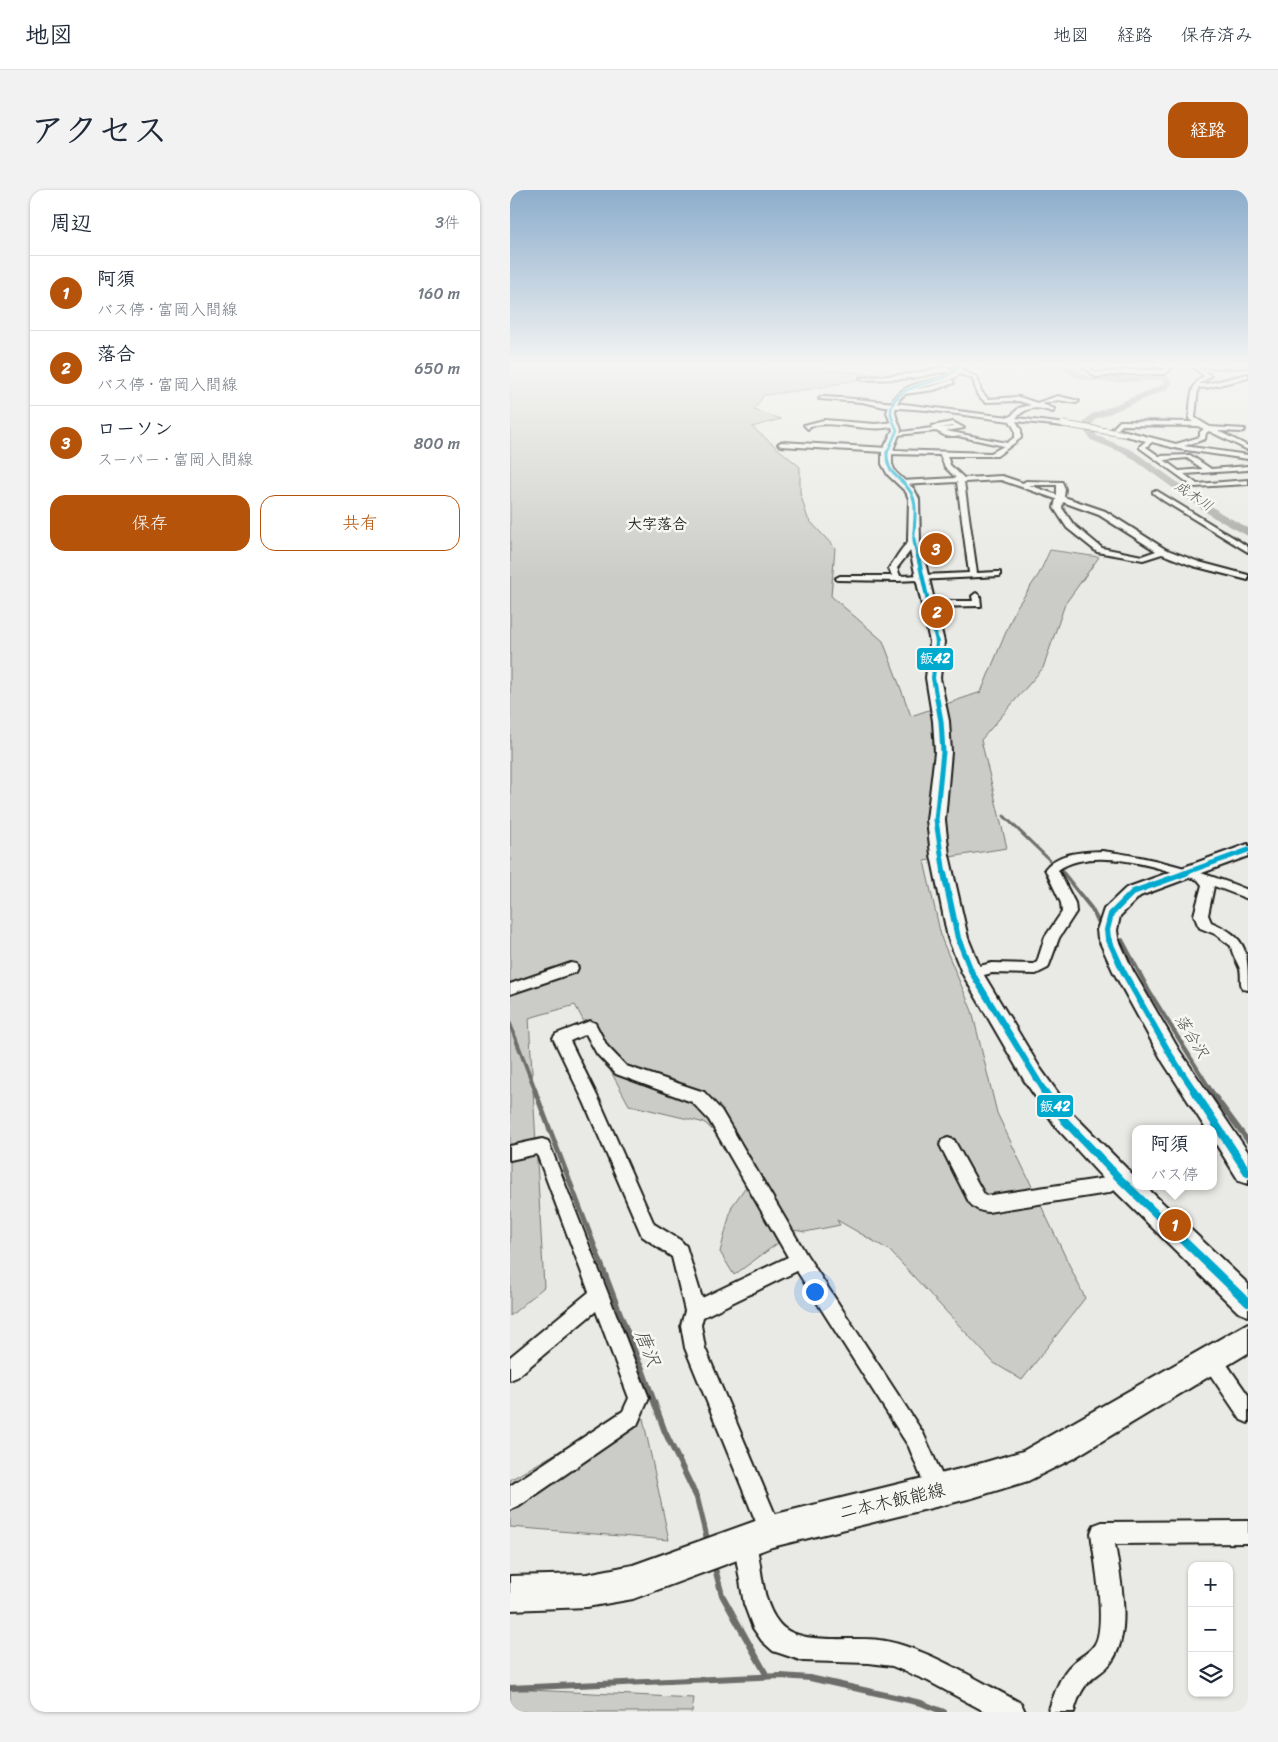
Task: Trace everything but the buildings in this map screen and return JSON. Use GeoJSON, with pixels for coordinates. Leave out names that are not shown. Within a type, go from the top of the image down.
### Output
{"type":"FeatureCollection","features":[{"type":"Feature","properties":{"kind":"main road"},"geometry":{"type":"LineString","coordinates":[[893,436],[886,458],[891,473],[910,491],[914,499],[914,542],[937,642],[933,678],[942,735],[936,820],[940,855],[958,938],[972,973],[1051,1102],[1080,1138],[1248,1303]]}},
{"type":"Feature","properties":{"kind":"main road"},"geometry":{"type":"LineString","coordinates":[[1216,1125],[1171,1056],[1123,971],[1108,938],[1107,930],[1111,914],[1129,895],[1141,888],[1194,875],[1248,850]]}},
{"type":"Feature","properties":{"kind":"main road"},"geometry":{"type":"LineString","coordinates":[[1217,1126],[1248,1173]]}},
{"type":"Feature","properties":{"kind":"main road","name":"二本木飯能線"},"geometry":{"type":"LineString","coordinates":[[510,1593],[559,1592],[612,1587],[656,1574],[736,1543],[938,1491],[1028,1465],[1061,1448],[1248,1337]]}},
{"type":"Feature","properties":{"kind":"street"},"geometry":{"type":"LineString","coordinates":[[967,436],[1008,445]]}},
{"type":"Feature","properties":{"kind":"street"},"geometry":{"type":"LineString","coordinates":[[780,444],[943,454],[991,455],[997,454],[1018,436]]}},
{"type":"Feature","properties":{"kind":"street"},"geometry":{"type":"LineString","coordinates":[[1115,436],[1124,438]]}},
{"type":"Feature","properties":{"kind":"street"},"geometry":{"type":"LineString","coordinates":[[1116,436],[1117,438],[1142,439],[1175,447],[1248,457]]}},
{"type":"Feature","properties":{"kind":"street"},"geometry":{"type":"LineString","coordinates":[[1175,447],[1203,438],[1203,436]]}},
{"type":"Feature","properties":{"kind":"street"},"geometry":{"type":"LineString","coordinates":[[1222,436],[1248,448]]}},
{"type":"Feature","properties":{"kind":"street"},"geometry":{"type":"LineString","coordinates":[[1226,438],[1248,438]]}},
{"type":"Feature","properties":{"kind":"street"},"geometry":{"type":"LineString","coordinates":[[1150,441],[1142,447],[1198,486],[1203,490],[1203,494]]}},
{"type":"Feature","properties":{"kind":"street"},"geometry":{"type":"LineString","coordinates":[[1131,445],[1138,448]]}},
{"type":"Feature","properties":{"kind":"street"},"geometry":{"type":"LineString","coordinates":[[943,454],[947,466],[961,480],[973,574]]}},
{"type":"Feature","properties":{"kind":"street"},"geometry":{"type":"LineString","coordinates":[[1158,458],[1188,456],[1210,470]]}},
{"type":"Feature","properties":{"kind":"street"},"geometry":{"type":"LineString","coordinates":[[1177,473],[1248,468]]}},
{"type":"Feature","properties":{"kind":"street"},"geometry":{"type":"LineString","coordinates":[[901,483],[999,477],[1109,516],[1162,552],[1196,564],[1248,578]]}},
{"type":"Feature","properties":{"kind":"street"},"geometry":{"type":"LineString","coordinates":[[1198,486],[1248,482]]}},
{"type":"Feature","properties":{"kind":"street"},"geometry":{"type":"LineString","coordinates":[[1019,484],[1060,483],[1062,489],[1058,508],[1070,526],[1100,550],[1143,558],[1162,552]]}},
{"type":"Feature","properties":{"kind":"street"},"geometry":{"type":"LineString","coordinates":[[1155,492],[1187,514],[1223,533],[1248,550]]}},
{"type":"Feature","properties":{"kind":"street"},"geometry":{"type":"LineString","coordinates":[[896,579],[893,568],[906,552],[908,546],[914,542]]}},
{"type":"Feature","properties":{"kind":"street"},"geometry":{"type":"LineString","coordinates":[[840,578],[896,579],[997,574]]}},
{"type":"Feature","properties":{"kind":"street"},"geometry":{"type":"LineString","coordinates":[[929,604],[978,604],[976,596]]}},
{"type":"Feature","properties":{"kind":"street"},"geometry":{"type":"LineString","coordinates":[[972,973],[992,968],[1036,969],[1043,965],[1052,937],[1069,912],[1068,903],[1051,869],[1066,858],[1121,856],[1194,875],[1248,895]]}},
{"type":"Feature","properties":{"kind":"street"},"geometry":{"type":"LineString","coordinates":[[1194,875],[1208,885],[1201,915],[1205,925],[1220,931],[1242,944],[1238,954],[1247,969],[1248,985]]}},
{"type":"Feature","properties":{"kind":"street"},"geometry":{"type":"LineString","coordinates":[[510,990],[571,968]]}},
{"type":"Feature","properties":{"kind":"street"},"geometry":{"type":"LineString","coordinates":[[938,1491],[916,1440],[800,1260],[734,1144],[715,1115],[698,1097],[621,1070],[602,1050],[590,1027],[560,1038],[592,1102],[648,1230],[674,1246],[680,1252],[691,1290],[694,1311],[691,1325],[695,1348],[736,1543],[758,1614],[770,1633],[780,1643],[797,1649],[826,1648],[890,1654],[917,1664],[1012,1712]]}},
{"type":"Feature","properties":{"kind":"street"},"geometry":{"type":"LineString","coordinates":[[948,1145],[975,1198],[980,1203],[988,1204],[1108,1185],[1120,1179]]}},
{"type":"Feature","properties":{"kind":"street"},"geometry":{"type":"LineString","coordinates":[[510,1153],[542,1146],[639,1398],[630,1418],[510,1499]]}},
{"type":"Feature","properties":{"kind":"street"},"geometry":{"type":"LineString","coordinates":[[694,1311],[800,1260]]}},
{"type":"Feature","properties":{"kind":"street"},"geometry":{"type":"LineString","coordinates":[[510,1370],[599,1296]]}},
{"type":"Feature","properties":{"kind":"street"},"geometry":{"type":"LineString","coordinates":[[1212,1360],[1248,1413]]}},
{"type":"Feature","properties":{"kind":"street"},"geometry":{"type":"LineString","coordinates":[[1061,1712],[1068,1691],[1079,1674],[1091,1667],[1105,1651],[1112,1633],[1102,1534],[1248,1532]]}},
{"type":"Feature","properties":{"kind":"shaded area"},"geometry":{"type":"Polygon","coordinates":[[[510,436],[763,436],[800,467],[800,493],[808,519],[835,548],[831,596],[883,641],[911,716],[981,692],[1016,608],[1039,574],[1050,550],[1099,557],[1065,604],[1043,668],[981,740],[1007,848],[924,861],[942,940],[972,1011],[997,1113],[1085,1298],[1022,1380],[994,1363],[889,1250],[837,1220],[840,1225],[805,1232],[793,1230],[760,1175],[705,1123],[629,1105],[575,1005],[529,1018],[544,1287],[510,1316],[510,436]]]}},
{"type":"Feature","properties":{"kind":"shaded area"},"geometry":{"type":"Polygon","coordinates":[[[747,1185],[778,1243],[734,1275],[720,1252],[732,1206],[747,1185]]]}},
{"type":"Feature","properties":{"kind":"shaded area"},"geometry":{"type":"Polygon","coordinates":[[[640,1404],[669,1540],[510,1527],[510,1480],[640,1404]]]}},
{"type":"Feature","properties":{"kind":"shaded area"},"geometry":{"type":"Polygon","coordinates":[[[510,1689],[694,1698],[692,1712],[510,1712],[510,1689]]]}},
{"type":"Feature","properties":{"kind":"waterway","name":"成木川"},"geometry":{"type":"LineString","coordinates":[[1093,436],[1129,452],[1217,515],[1248,533]]}},
{"type":"Feature","properties":{"kind":"waterway","name":"落合沢"},"geometry":{"type":"LineString","coordinates":[[1004,816],[1063,873]]}},
{"type":"Feature","properties":{"kind":"waterway","name":"落合沢"},"geometry":{"type":"LineString","coordinates":[[1063,873],[1091,908],[1098,921]]}},
{"type":"Feature","properties":{"kind":"waterway","name":"落合沢"},"geometry":{"type":"LineString","coordinates":[[1122,940],[1149,991],[1212,1092]]}},
{"type":"Feature","properties":{"kind":"waterway","name":"唐沢"},"geometry":{"type":"LineString","coordinates":[[510,1024],[536,1092]]}},
{"type":"Feature","properties":{"kind":"waterway","name":"唐沢"},"geometry":{"type":"LineString","coordinates":[[535,1091],[641,1367]]}},
{"type":"Feature","properties":{"kind":"waterway","name":"落合沢"},"geometry":{"type":"LineString","coordinates":[[1211,1091],[1248,1141]]}},
{"type":"Feature","properties":{"kind":"waterway","name":"唐沢"},"geometry":{"type":"LineString","coordinates":[[641,1366],[665,1432],[697,1498],[708,1543]]}},
{"type":"Feature","properties":{"kind":"waterway","name":"唐沢"},"geometry":{"type":"LineString","coordinates":[[714,1565],[722,1595],[767,1676]]}},
{"type":"Feature","properties":{"kind":"waterway"},"geometry":{"type":"LineString","coordinates":[[510,1688],[781,1676],[810,1678],[921,1703],[944,1712]]}},
{"type":"Feature","properties":{"kind":"transit line","name":"飯42"},"geometry":{"type":"LineString","coordinates":[[894,436],[887,452],[887,464],[891,473],[910,491],[914,499],[914,541],[937,642],[933,678],[941,721],[943,752],[936,820],[940,855],[958,938],[972,973],[1032,1074],[1065,1121],[1120,1179],[1248,1303]]}},
{"type":"Feature","properties":{"kind":"transit line","name":"飯42"},"geometry":{"type":"LineString","coordinates":[[1216,1125],[1171,1056],[1123,971],[1108,938],[1107,930],[1111,914],[1133,892],[1248,850]]}},
{"type":"Feature","properties":{"kind":"transit line","name":"飯42"},"geometry":{"type":"LineString","coordinates":[[1217,1126],[1248,1173]]}},
{"type":"Feature","properties":{"kind":"place","name":"ローソン"},"geometry":{"type":"Point","coordinates":[936,549]}},
{"type":"Feature","properties":{"kind":"place","name":"落合"},"geometry":{"type":"Point","coordinates":[937,612]}},
{"type":"Feature","properties":{"kind":"place","name":"阿須"},"geometry":{"type":"Point","coordinates":[1175,1225]}},
{"type":"Feature","properties":{"kind":"district","name":"大字落合"},"geometry":{"type":"Point","coordinates":[657,524]}}]}
